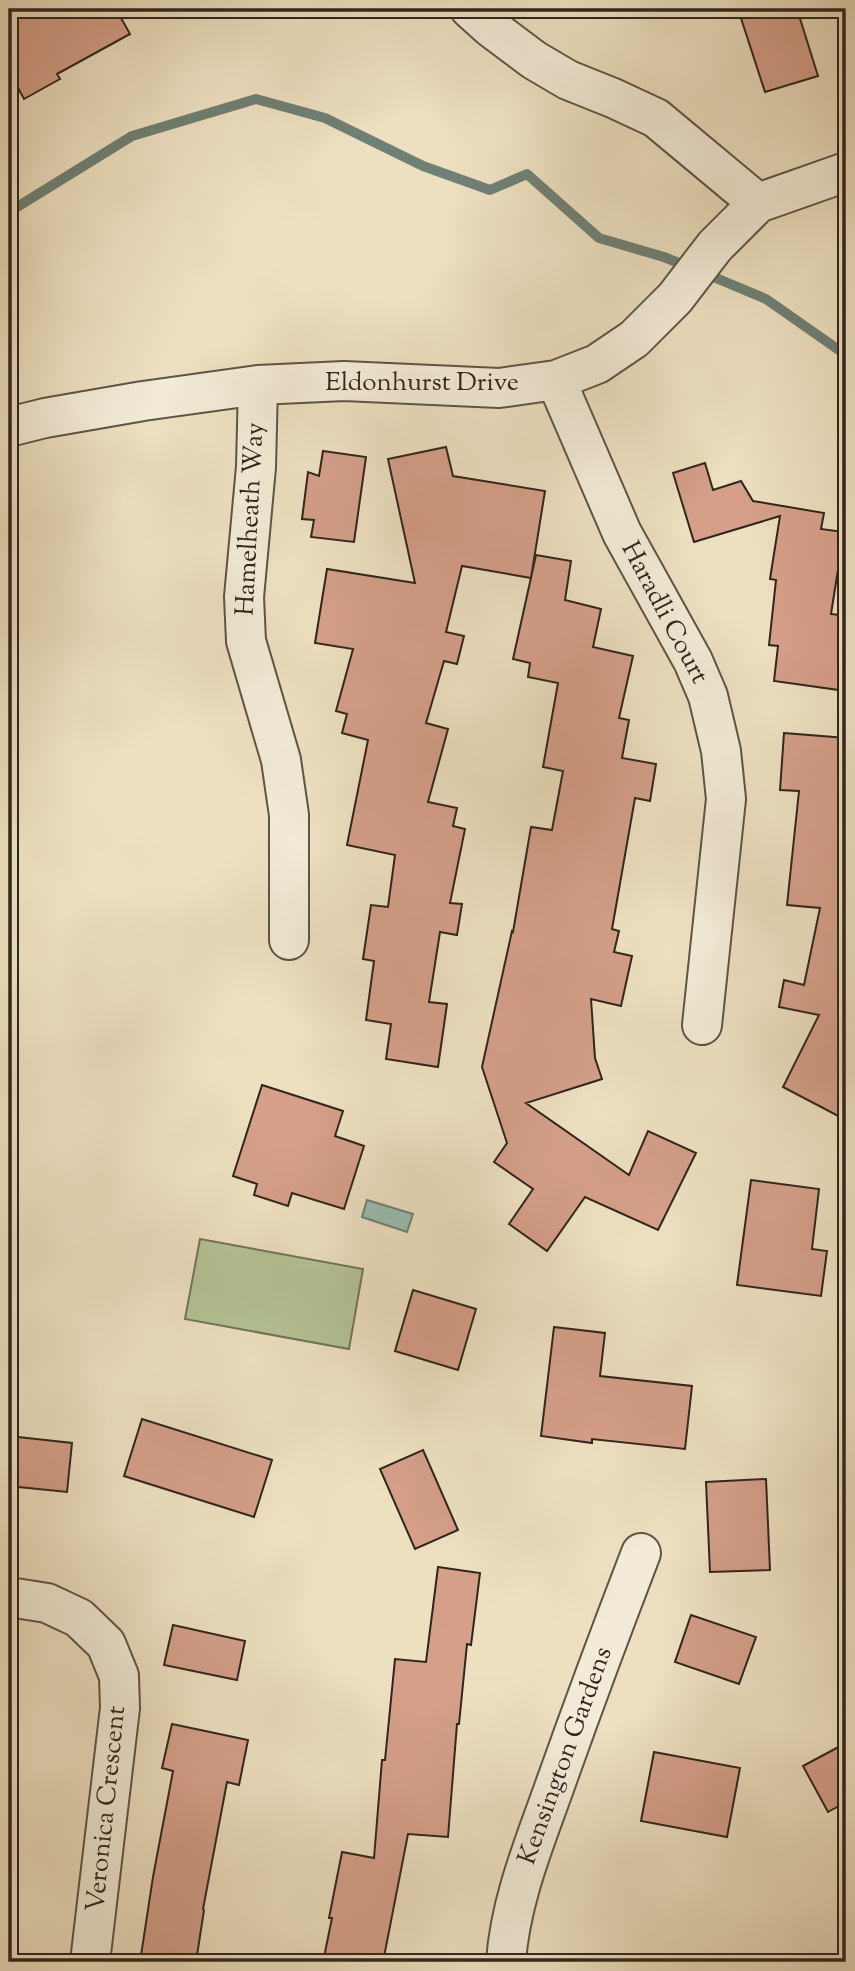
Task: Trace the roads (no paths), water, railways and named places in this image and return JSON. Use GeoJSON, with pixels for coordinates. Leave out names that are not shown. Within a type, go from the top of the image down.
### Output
{"type":"FeatureCollection","features":[{"type":"Feature","properties":{"kind":"street"},"geometry":{"type":"LineString","coordinates":[[470,9],[534,60],[556,73],[656,118],[758,203]]}},
{"type":"Feature","properties":{"kind":"street","name":"Eldonhurst Drive"},"geometry":{"type":"LineString","coordinates":[[9,427],[143,401],[258,386],[344,381],[499,388],[556,380],[597,364],[634,340],[675,298],[715,246],[758,203],[846,172]]}},
{"type":"Feature","properties":{"kind":"street","name":"Haradli Court"},"geometry":{"type":"LineString","coordinates":[[556,380],[622,533],[693,660],[708,696],[721,751],[726,799],[702,1025]]}},
{"type":"Feature","properties":{"kind":"street","name":"Hamelheath Way"},"geometry":{"type":"LineString","coordinates":[[258,386],[256,467],[244,597],[246,641],[281,760],[289,815],[289,940]]}},
{"type":"Feature","properties":{"kind":"street","name":"Kensington Gardens"},"geometry":{"type":"LineString","coordinates":[[506,1962],[507,1942],[529,1857],[641,1553]]}},
{"type":"Feature","properties":{"kind":"street","name":"Veronica Crescent"},"geometry":{"type":"LineString","coordinates":[[9,1597],[47,1603],[79,1618],[106,1644],[119,1676],[120,1708],[90,1962]]}},
{"type":"Feature","properties":{"kind":"water"},"geometry":{"type":"Polygon","coordinates":[[[367,1200],[413,1214],[407,1232],[362,1217],[367,1200]]]}},
{"type":"Feature","properties":{"kind":"waterway"},"geometry":{"type":"LineString","coordinates":[[9,212],[132,136],[256,99],[325,118],[423,166],[490,190],[527,174],[599,238],[689,267]]}},
{"type":"Feature","properties":{"kind":"waterway"},"geometry":{"type":"LineString","coordinates":[[704,273],[766,299],[846,355]]}}]}
